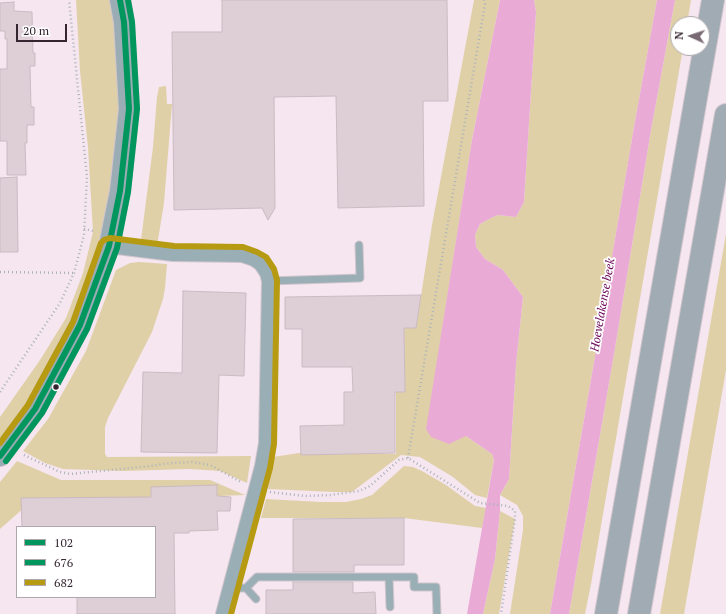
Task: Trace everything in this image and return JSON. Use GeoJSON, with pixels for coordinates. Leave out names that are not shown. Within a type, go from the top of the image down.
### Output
{"type":"FeatureCollection","features":[{"type":"Feature","properties":{"kind":"highway"},"geometry":{"type":"LineString","coordinates":[[606,614],[713,0]]}},
{"type":"Feature","properties":{"kind":"highway"},"geometry":{"type":"LineString","coordinates":[[640,614],[726,114]]}},
{"type":"Feature","properties":{"kind":"main road"},"geometry":{"type":"LineString","coordinates":[[0,456],[35,409],[80,325],[109,246],[120,191],[128,109],[124,22],[120,0]]}},
{"type":"Feature","properties":{"kind":"street"},"geometry":{"type":"LineString","coordinates":[[109,246],[173,254],[242,255],[254,259],[262,264],[267,273],[269,281],[266,444],[262,466],[223,614]]}},
{"type":"Feature","properties":{"kind":"lane"},"geometry":{"type":"LineString","coordinates":[[269,281],[360,278],[359,245]]}},
{"type":"Feature","properties":{"kind":"lane"},"geometry":{"type":"LineString","coordinates":[[230,588],[246,588],[257,577],[414,577],[414,587],[436,587],[437,614]]}},
{"type":"Feature","properties":{"kind":"lane"},"geometry":{"type":"LineString","coordinates":[[389,577],[390,607]]}},
{"type":"Feature","properties":{"kind":"lane"},"geometry":{"type":"LineString","coordinates":[[246,588],[256,599]]}},
{"type":"Feature","properties":{"kind":"path"},"geometry":{"type":"LineString","coordinates":[[0,392],[60,303],[74,273],[84,235],[87,177],[69,0]]}},
{"type":"Feature","properties":{"kind":"path"},"geometry":{"type":"LineString","coordinates":[[408,458],[485,4],[484,0]]}},
{"type":"Feature","properties":{"kind":"path"},"geometry":{"type":"LineString","coordinates":[[0,272],[74,273]]}},
{"type":"Feature","properties":{"kind":"path"},"geometry":{"type":"LineString","coordinates":[[468,495],[480,502],[508,506],[515,511],[501,614]]}},
{"type":"Feature","properties":{"kind":"shaded area"},"geometry":{"type":"Polygon","coordinates":[[[76,0],[112,0],[117,30],[120,125],[109,213],[84,295],[45,377],[0,443],[0,417],[40,360],[66,318],[83,273],[93,232],[88,147],[80,71],[76,0]]]}},
{"type":"Feature","properties":{"kind":"shaded area"},"geometry":{"type":"Polygon","coordinates":[[[474,0],[500,0],[472,140],[438,356],[466,436],[492,454],[494,460],[487,498],[475,495],[453,477],[420,457],[401,455],[352,492],[268,489],[273,457],[299,453],[396,454],[396,392],[405,391],[404,328],[416,328],[432,225],[474,0]]]}},
{"type":"Feature","properties":{"kind":"shaded area"},"geometry":{"type":"Polygon","coordinates":[[[500,0],[534,0],[536,12],[524,202],[516,217],[498,215],[491,218],[480,224],[475,235],[476,247],[485,259],[503,270],[523,297],[516,364],[509,479],[500,495],[500,511],[495,559],[483,614],[467,614],[494,460],[492,454],[466,436],[449,444],[431,437],[426,429],[472,140],[500,0]]]}},
{"type":"Feature","properties":{"kind":"shaded area"},"geometry":{"type":"Polygon","coordinates":[[[534,0],[657,0],[550,614],[510,614],[523,530],[523,516],[517,505],[500,495],[509,479],[516,364],[523,297],[503,270],[485,259],[476,247],[475,235],[480,224],[491,218],[498,215],[516,217],[524,202],[536,12],[534,0]]]}},
{"type":"Feature","properties":{"kind":"shaded area"},"geometry":{"type":"Polygon","coordinates":[[[657,0],[675,0],[672,16],[670,16],[670,27],[651,130],[569,614],[550,614],[596,351],[657,0]]]}},
{"type":"Feature","properties":{"kind":"shaded area"},"geometry":{"type":"Polygon","coordinates":[[[675,0],[691,0],[688,16],[672,16],[675,0]]]}},
{"type":"Feature","properties":{"kind":"shaded area"},"geometry":{"type":"Polygon","coordinates":[[[670,27],[670,56],[682,56],[591,584],[585,614],[569,614],[614,354],[651,130],[670,27]]]}},
{"type":"Feature","properties":{"kind":"shaded area"},"geometry":{"type":"Polygon","coordinates":[[[166,86],[167,104],[172,104],[164,203],[157,246],[144,243],[141,240],[153,147],[157,97],[159,87],[166,86]]]}},
{"type":"Feature","properties":{"kind":"shaded area"},"geometry":{"type":"Polygon","coordinates":[[[726,234],[726,370],[684,614],[660,614],[726,234]]]}},
{"type":"Feature","properties":{"kind":"shaded area"},"geometry":{"type":"Polygon","coordinates":[[[139,262],[167,264],[165,288],[152,332],[108,418],[105,427],[105,454],[107,457],[251,456],[247,483],[220,471],[189,469],[123,471],[63,469],[45,463],[23,451],[48,419],[86,351],[116,270],[130,263],[139,262]]]}},
{"type":"Feature","properties":{"kind":"shaded area"},"geometry":{"type":"Polygon","coordinates":[[[17,461],[61,480],[210,480],[245,495],[141,499],[34,499],[0,529],[0,482],[17,461]]]}},
{"type":"Feature","properties":{"kind":"shaded area"},"geometry":{"type":"Polygon","coordinates":[[[404,466],[413,467],[422,471],[446,485],[475,506],[486,508],[482,528],[404,518],[261,518],[266,499],[346,502],[372,495],[404,466]]]}},
{"type":"Feature","properties":{"kind":"shaded area"},"geometry":{"type":"Polygon","coordinates":[[[500,511],[515,519],[499,614],[483,614],[495,559],[500,511]]]}},
{"type":"Feature","properties":{"kind":"building"},"geometry":{"type":"Polygon","coordinates":[[[222,0],[447,0],[448,101],[423,101],[424,206],[338,208],[336,96],[274,97],[275,208],[268,220],[262,208],[174,210],[172,32],[222,32],[222,0]]]}},
{"type":"Feature","properties":{"kind":"building"},"geometry":{"type":"Polygon","coordinates":[[[14,2],[14,11],[32,12],[33,53],[35,53],[35,66],[30,66],[31,107],[34,107],[34,125],[27,125],[27,143],[25,143],[26,175],[7,175],[7,141],[0,141],[0,69],[7,69],[7,39],[5,39],[5,31],[0,31],[0,3],[14,2]]]}},
{"type":"Feature","properties":{"kind":"building"},"geometry":{"type":"Polygon","coordinates":[[[17,177],[18,252],[0,252],[0,178],[17,177]]]}},
{"type":"Feature","properties":{"kind":"building"},"geometry":{"type":"Polygon","coordinates":[[[183,291],[246,293],[244,376],[219,375],[217,453],[141,452],[143,372],[182,373],[183,291]]]}},
{"type":"Feature","properties":{"kind":"building"},"geometry":{"type":"Polygon","coordinates":[[[421,295],[416,328],[404,328],[405,392],[395,392],[395,453],[301,455],[300,426],[344,425],[344,392],[353,392],[352,367],[302,367],[302,329],[285,329],[285,297],[421,295]]]}},
{"type":"Feature","properties":{"kind":"building"},"geometry":{"type":"Polygon","coordinates":[[[217,485],[217,496],[231,497],[230,511],[217,511],[218,530],[174,533],[175,614],[77,614],[77,598],[156,598],[156,526],[22,526],[21,498],[151,497],[151,487],[217,485]]]}},
{"type":"Feature","properties":{"kind":"building"},"geometry":{"type":"Polygon","coordinates":[[[404,518],[404,565],[354,565],[354,572],[293,572],[293,519],[404,518]]]}},
{"type":"Feature","properties":{"kind":"building"},"geometry":{"type":"Polygon","coordinates":[[[293,582],[353,582],[353,593],[375,592],[376,614],[266,614],[266,590],[293,590],[293,582]]]}},
{"type":"Feature","properties":{"kind":"transit line","name":"102"},"geometry":{"type":"LineString","coordinates":[[0,456],[35,409],[80,325],[109,246],[120,191],[129,109],[124,22],[120,0]]}},
{"type":"Feature","properties":{"kind":"transit line","name":"676"},"geometry":{"type":"LineString","coordinates":[[6,461],[42,413],[87,329],[117,248],[128,192],[137,109],[132,22],[128,0]]}},
{"type":"Feature","properties":{"kind":"transit line","name":"682"},"geometry":{"type":"LineString","coordinates":[[0,443],[28,405],[73,322],[101,243],[104,240],[110,238],[174,246],[243,247],[266,257],[274,269],[277,280],[274,444],[270,468],[231,614]]}},
{"type":"Feature","properties":{"kind":"water label","name":"Hoevelakense beek"},"geometry":{"type":"Point","coordinates":[603,305]}}]}
